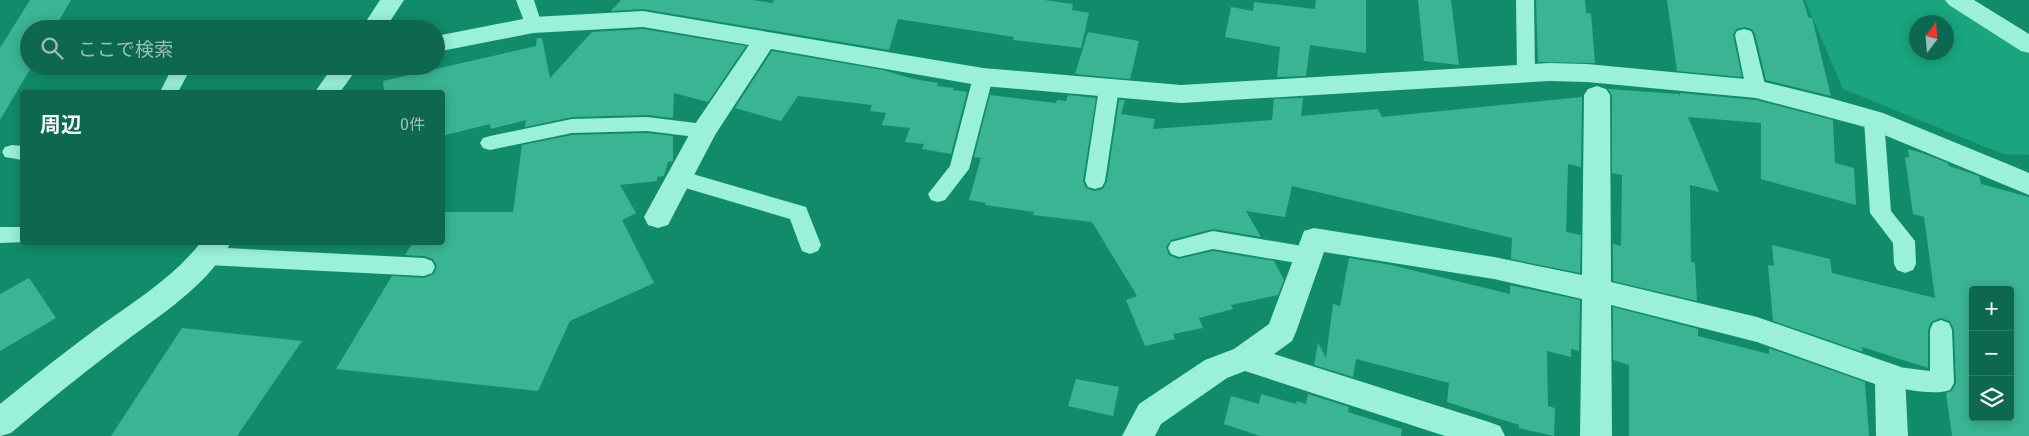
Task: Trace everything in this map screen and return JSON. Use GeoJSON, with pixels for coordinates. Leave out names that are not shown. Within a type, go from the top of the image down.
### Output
{"type":"FeatureCollection","features":[{"type":"Feature","properties":{"kind":"street"},"geometry":{"type":"LineString","coordinates":[[379,20],[392,0]]}},
{"type":"Feature","properties":{"kind":"street"},"geometry":{"type":"LineString","coordinates":[[1957,0],[2029,45]]}},
{"type":"Feature","properties":{"kind":"street"},"geometry":{"type":"LineString","coordinates":[[445,42],[533,25],[643,19],[983,78],[1181,94],[1526,73],[1592,84],[1756,89],[1874,120],[2029,185]]}},
{"type":"Feature","properties":{"kind":"street"},"geometry":{"type":"LineString","coordinates":[[658,217],[704,131],[765,40]]}},
{"type":"Feature","properties":{"kind":"street"},"geometry":{"type":"LineString","coordinates":[[329,90],[340,75]]}},
{"type":"Feature","properties":{"kind":"street"},"geometry":{"type":"LineString","coordinates":[[1592,84],[1597,290],[1596,436]]}},
{"type":"Feature","properties":{"kind":"street"},"geometry":{"type":"LineString","coordinates":[[1138,436],[1150,414],[1216,369],[1244,358],[1281,332],[1314,239],[1494,268],[1597,290],[1757,330],[1890,376],[1892,436]]}},
{"type":"Feature","properties":{"kind":"street"},"geometry":{"type":"LineString","coordinates":[[0,423],[67,368],[161,297],[212,249]]}},
{"type":"Feature","properties":{"kind":"street"},"geometry":{"type":"LineString","coordinates":[[1244,358],[1488,436]]}},
{"type":"Feature","properties":{"kind":"lane"},"geometry":{"type":"LineString","coordinates":[[525,0],[533,25]]}},
{"type":"Feature","properties":{"kind":"lane"},"geometry":{"type":"LineString","coordinates":[[1525,0],[1526,73]]}},
{"type":"Feature","properties":{"kind":"lane"},"geometry":{"type":"LineString","coordinates":[[1744,35],[1756,89]]}},
{"type":"Feature","properties":{"kind":"lane"},"geometry":{"type":"LineString","coordinates":[[170,90],[178,75]]}},
{"type":"Feature","properties":{"kind":"lane"},"geometry":{"type":"LineString","coordinates":[[938,194],[959,169],[983,78]]}},
{"type":"Feature","properties":{"kind":"lane"},"geometry":{"type":"LineString","coordinates":[[1095,181],[1108,88]]}},
{"type":"Feature","properties":{"kind":"lane"},"geometry":{"type":"LineString","coordinates":[[1874,120],[1881,213],[1904,240],[1905,264]]}},
{"type":"Feature","properties":{"kind":"lane"},"geometry":{"type":"LineString","coordinates":[[490,143],[572,126],[647,124],[704,131]]}},
{"type":"Feature","properties":{"kind":"lane"},"geometry":{"type":"LineString","coordinates":[[679,178],[799,213],[810,245]]}},
{"type":"Feature","properties":{"kind":"lane"},"geometry":{"type":"LineString","coordinates":[[0,235],[20,235]]}},
{"type":"Feature","properties":{"kind":"lane"},"geometry":{"type":"LineString","coordinates":[[1179,248],[1213,240],[1308,256]]}},
{"type":"Feature","properties":{"kind":"lane"},"geometry":{"type":"LineString","coordinates":[[212,249],[424,266]]}},
{"type":"Feature","properties":{"kind":"lane"},"geometry":{"type":"LineString","coordinates":[[1890,376],[1942,383],[1940,330]]}},
{"type":"Feature","properties":{"kind":"green space"},"geometry":{"type":"Polygon","coordinates":[[[1805,0],[1947,0],[2029,54],[2029,155],[2003,154],[1843,89],[1805,0]]]}},
{"type":"Feature","properties":{"kind":"building"},"geometry":{"type":"Polygon","coordinates":[[[30,0],[71,0],[59,20],[20,20],[20,75],[27,75],[0,120],[0,48],[30,0]]]}},
{"type":"Feature","properties":{"kind":"building"},"geometry":{"type":"Polygon","coordinates":[[[621,0],[753,0],[772,3],[774,0],[1044,0],[1073,4],[1072,10],[1089,13],[1081,48],[1013,40],[1014,37],[898,19],[889,50],[643,9],[611,11],[621,0]]]}},
{"type":"Feature","properties":{"kind":"building"},"geometry":{"type":"Polygon","coordinates":[[[1316,0],[1366,0],[1366,53],[1310,45],[1306,76],[1277,77],[1280,47],[1225,37],[1231,7],[1253,11],[1254,2],[1315,9],[1316,0]]]}},
{"type":"Feature","properties":{"kind":"building"},"geometry":{"type":"Polygon","coordinates":[[[1418,0],[1451,0],[1459,65],[1424,61],[1418,0]]]}},
{"type":"Feature","properties":{"kind":"building"},"geometry":{"type":"Polygon","coordinates":[[[1536,0],[1585,0],[1586,13],[1591,14],[1595,63],[1538,62],[1536,0]]]}},
{"type":"Feature","properties":{"kind":"building"},"geometry":{"type":"Polygon","coordinates":[[[1667,0],[1803,0],[1808,17],[1812,18],[1831,96],[1766,80],[1755,34],[1752,29],[1745,27],[1736,29],[1733,35],[1742,77],[1677,71],[1667,0]]]}},
{"type":"Feature","properties":{"kind":"building"},"geometry":{"type":"Polygon","coordinates":[[[643,29],[746,46],[708,102],[674,93],[673,118],[647,115],[572,117],[525,127],[526,120],[491,129],[490,124],[445,135],[445,90],[384,90],[383,81],[409,75],[445,75],[445,67],[536,46],[537,38],[542,38],[550,78],[592,32],[643,29]]]}},
{"type":"Feature","properties":{"kind":"building"},"geometry":{"type":"Polygon","coordinates":[[[1088,32],[1139,41],[1130,79],[1075,74],[1088,32]]]}},
{"type":"Feature","properties":{"kind":"building"},"geometry":{"type":"Polygon","coordinates":[[[772,51],[883,70],[914,79],[938,83],[937,86],[967,92],[951,154],[922,149],[924,144],[905,142],[910,128],[882,125],[886,113],[870,111],[872,105],[798,96],[781,121],[735,108],[772,51]]]}},
{"type":"Feature","properties":{"kind":"building"},"geometry":{"type":"Polygon","coordinates":[[[1608,89],[1679,94],[1680,98],[1680,93],[1756,100],[1833,120],[1835,163],[1854,168],[1856,205],[1761,179],[1761,123],[1688,117],[1719,192],[1690,185],[1691,262],[1695,263],[1697,301],[1613,281],[1613,244],[1621,246],[1622,175],[1612,173],[1612,95],[1608,89]]]}},
{"type":"Feature","properties":{"kind":"building"},"geometry":{"type":"Polygon","coordinates":[[[990,95],[1056,103],[1057,100],[1066,101],[1068,95],[1096,98],[1083,181],[1086,188],[1094,191],[1103,189],[1107,181],[1119,100],[1125,100],[1121,114],[1155,119],[1153,129],[1272,120],[1274,99],[1303,98],[1301,116],[1378,109],[1382,117],[1582,97],[1581,167],[1568,164],[1566,232],[1581,235],[1580,273],[1511,259],[1512,238],[1292,186],[1285,217],[1246,211],[1261,237],[1213,229],[1171,240],[1166,247],[1169,255],[1178,259],[1213,251],[1274,261],[1284,280],[1278,295],[1231,305],[1233,309],[1199,318],[1203,328],[1173,334],[1175,339],[1145,346],[1126,300],[1137,296],[1092,222],[1033,215],[1034,212],[985,205],[986,203],[969,200],[981,158],[974,157],[990,95]]]}},
{"type":"Feature","properties":{"kind":"building"},"geometry":{"type":"Polygon","coordinates":[[[647,133],[673,136],[673,161],[668,162],[664,176],[657,177],[657,181],[620,185],[636,213],[622,220],[654,283],[570,321],[538,391],[336,369],[392,276],[424,278],[434,274],[437,266],[433,259],[424,256],[405,255],[411,245],[445,245],[445,212],[513,212],[522,145],[572,135],[647,133]]]}},
{"type":"Feature","properties":{"kind":"building"},"geometry":{"type":"Polygon","coordinates":[[[1908,149],[1922,153],[1948,163],[1949,166],[1979,176],[1981,184],[2029,197],[2029,436],[1952,436],[1946,393],[1952,391],[1956,383],[1954,330],[1950,321],[1940,318],[1931,322],[1928,330],[1928,368],[1862,347],[1863,352],[1773,321],[1768,265],[1774,266],[1772,245],[1830,259],[1832,273],[1935,298],[1924,217],[1913,214],[1905,157],[1909,158],[1908,149]]]}},
{"type":"Feature","properties":{"kind":"building"},"geometry":{"type":"Polygon","coordinates":[[[1349,258],[1391,265],[1510,294],[1510,285],[1580,300],[1579,351],[1571,349],[1571,357],[1547,351],[1548,406],[1555,408],[1554,436],[1519,428],[1519,425],[1447,402],[1449,383],[1356,359],[1353,377],[1314,365],[1318,343],[1326,358],[1333,304],[1340,306],[1349,258]]]}},
{"type":"Feature","properties":{"kind":"building"},"geometry":{"type":"Polygon","coordinates":[[[29,278],[56,318],[0,351],[0,294],[29,278]]]}},
{"type":"Feature","properties":{"kind":"building"},"geometry":{"type":"Polygon","coordinates":[[[1613,307],[1698,329],[1698,336],[1769,354],[1769,348],[1865,382],[1869,436],[1629,436],[1629,365],[1613,360],[1613,307]]]}},
{"type":"Feature","properties":{"kind":"building"},"geometry":{"type":"Polygon","coordinates":[[[182,328],[302,341],[237,436],[111,436],[182,328]]]}},
{"type":"Feature","properties":{"kind":"building"},"geometry":{"type":"Polygon","coordinates":[[[1076,379],[1119,387],[1113,416],[1068,406],[1076,379]]]}},
{"type":"Feature","properties":{"kind":"building"},"geometry":{"type":"Polygon","coordinates":[[[1261,394],[1296,404],[1297,401],[1306,404],[1308,394],[1349,407],[1348,412],[1402,429],[1401,436],[1260,436],[1224,424],[1231,396],[1259,404],[1261,394]]]}}]}
